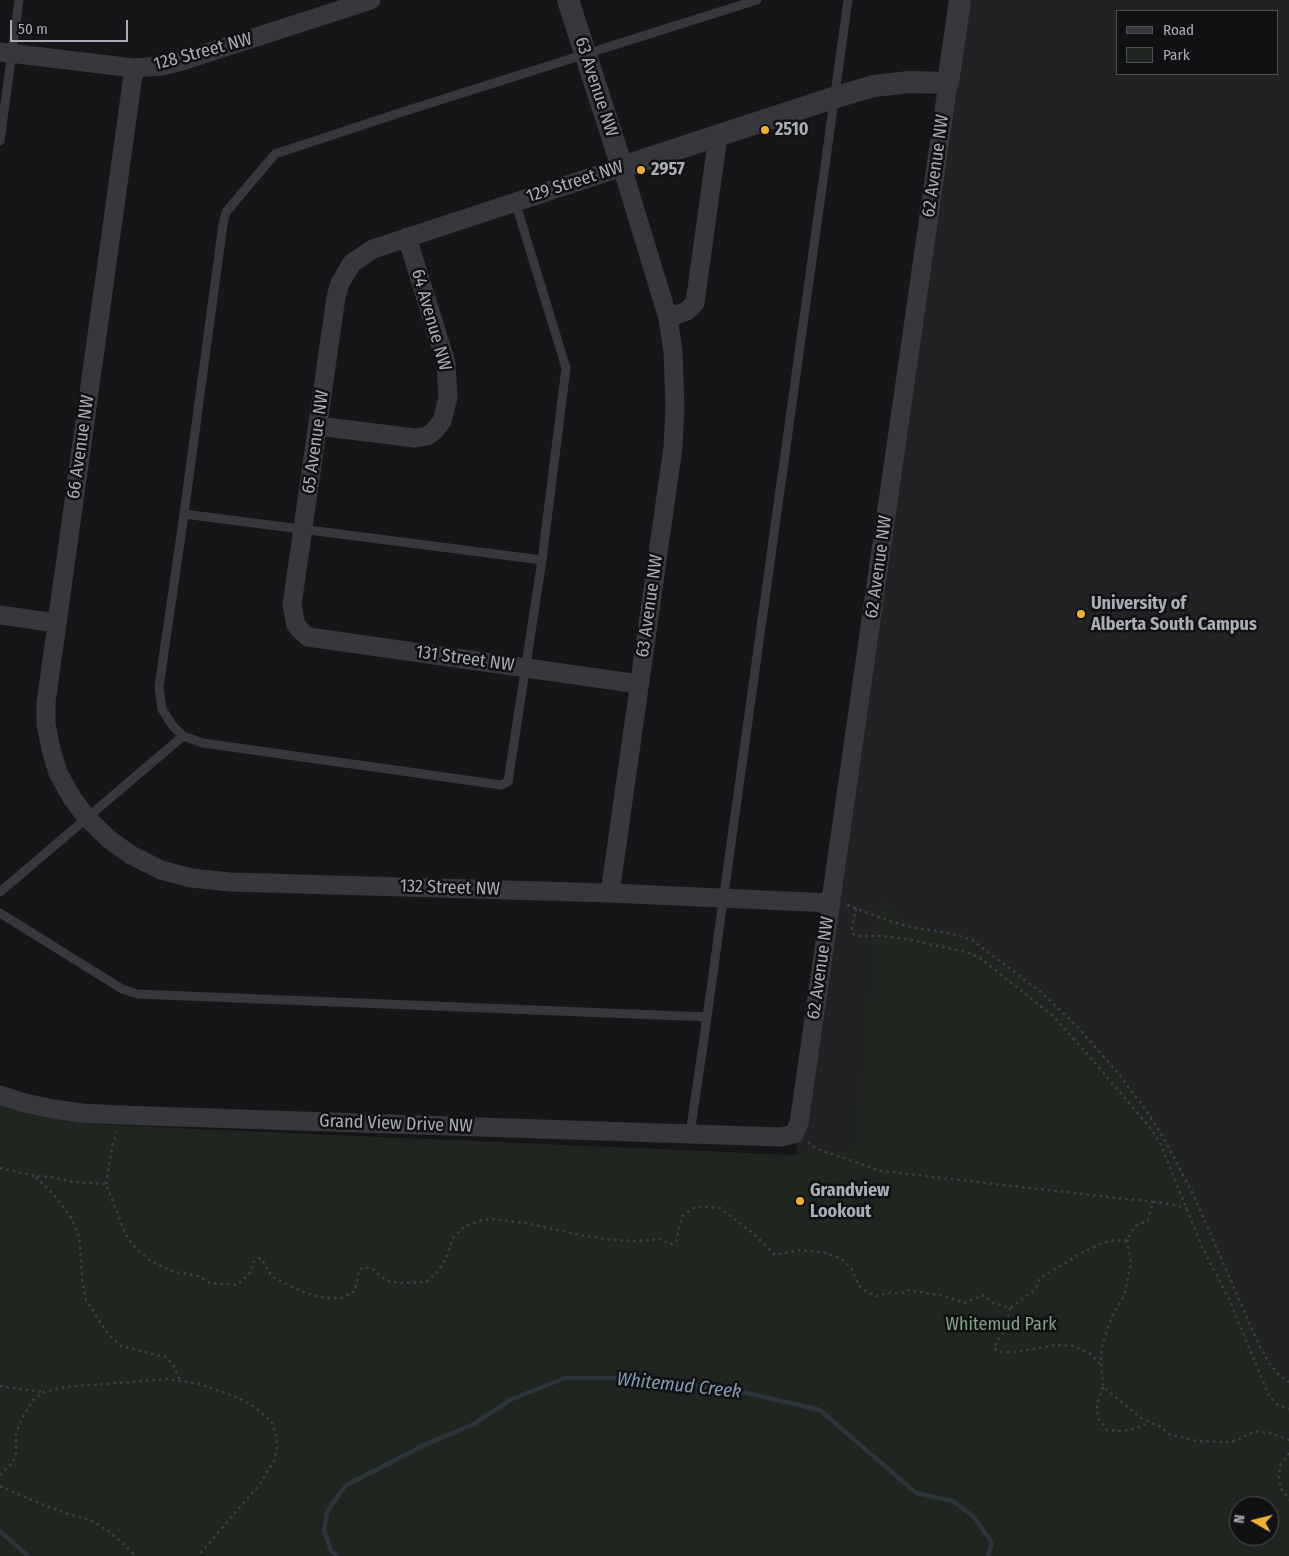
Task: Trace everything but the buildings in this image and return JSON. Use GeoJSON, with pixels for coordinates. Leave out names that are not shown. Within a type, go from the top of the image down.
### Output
{"type":"FeatureCollection","features":[{"type":"Feature","properties":{"kind":"street","name":"128 Street NW"},"geometry":{"type":"LineString","coordinates":[[6,52],[134,68],[162,66],[371,0]]}},
{"type":"Feature","properties":{"kind":"street","name":"63 Avenue NW"},"geometry":{"type":"LineString","coordinates":[[568,0],[668,318],[674,377],[673,447],[610,893]]}},
{"type":"Feature","properties":{"kind":"street","name":"62 Avenue NW"},"geometry":{"type":"LineString","coordinates":[[801,1140],[799,1123],[843,905],[960,0]]}},
{"type":"Feature","properties":{"kind":"street","name":"66 Avenue NW"},"geometry":{"type":"LineString","coordinates":[[87,818],[72,798],[58,773],[51,749],[46,724],[48,684],[134,68]]}},
{"type":"Feature","properties":{"kind":"street","name":"129 Street NW"},"geometry":{"type":"LineString","coordinates":[[352,263],[372,249],[406,237],[836,97],[888,84],[921,81],[948,83]]}},
{"type":"Feature","properties":{"kind":"street"},"geometry":{"type":"LineString","coordinates":[[668,318],[687,311],[695,303],[718,136]]}},
{"type":"Feature","properties":{"kind":"street","name":"64 Avenue NW"},"geometry":{"type":"LineString","coordinates":[[318,426],[406,438],[426,436],[434,431],[442,421],[448,397],[446,363],[406,237]]}},
{"type":"Feature","properties":{"kind":"street","name":"65 Avenue NW"},"geometry":{"type":"LineString","coordinates":[[296,625],[292,605],[336,297],[340,283],[352,263]]}},
{"type":"Feature","properties":{"kind":"street"},"geometry":{"type":"LineString","coordinates":[[0,614],[56,623]]}},
{"type":"Feature","properties":{"kind":"street","name":"131 Street NW"},"geometry":{"type":"LineString","coordinates":[[296,625],[308,637],[640,684]]}},
{"type":"Feature","properties":{"kind":"street","name":"132 Street NW"},"geometry":{"type":"LineString","coordinates":[[87,818],[110,840],[131,855],[161,870],[191,878],[230,882],[610,893],[843,905]]}},
{"type":"Feature","properties":{"kind":"street","name":"Grand View Drive NW"},"geometry":{"type":"LineString","coordinates":[[0,1095],[24,1103],[82,1113],[781,1137],[801,1140]]}},
{"type":"Feature","properties":{"kind":"lane"},"geometry":{"type":"LineString","coordinates":[[0,141],[6,52],[19,0]]}},
{"type":"Feature","properties":{"kind":"lane"},"geometry":{"type":"LineString","coordinates":[[515,201],[566,368],[542,560],[508,782],[501,785],[203,743],[183,736],[172,725],[162,708],[159,687],[226,212],[275,154],[757,0]]}},
{"type":"Feature","properties":{"kind":"lane"},"geometry":{"type":"LineString","coordinates":[[690,1134],[836,97],[848,0]]}},
{"type":"Feature","properties":{"kind":"lane"},"geometry":{"type":"LineString","coordinates":[[184,514],[542,560]]}},
{"type":"Feature","properties":{"kind":"lane"},"geometry":{"type":"LineString","coordinates":[[0,892],[183,736]]}},
{"type":"Feature","properties":{"kind":"lane"},"geometry":{"type":"LineString","coordinates":[[0,913],[122,989],[137,994],[707,1017]]}},
{"type":"Feature","properties":{"kind":"path"},"geometry":{"type":"LineString","coordinates":[[843,905],[892,922],[949,933],[972,940],[1042,993],[1076,1025],[1118,1073],[1148,1113],[1163,1137],[1194,1194],[1259,1345],[1279,1375],[1289,1382]]}},
{"type":"Feature","properties":{"kind":"path"},"geometry":{"type":"LineString","coordinates":[[856,908],[852,927],[853,934],[911,940],[966,952],[980,958],[1053,1016],[1083,1049],[1151,1129],[1161,1145],[1202,1247],[1229,1299],[1269,1396],[1276,1404],[1289,1409]]}},
{"type":"Feature","properties":{"kind":"path"},"geometry":{"type":"LineString","coordinates":[[120,1115],[106,1184],[123,1229],[136,1249],[151,1261],[171,1271],[198,1276],[210,1283],[237,1285],[250,1272],[252,1262],[261,1258],[272,1277],[318,1297],[342,1298],[355,1291],[359,1270],[365,1267],[374,1270],[387,1282],[426,1282],[436,1274],[446,1259],[453,1238],[464,1227],[479,1221],[493,1219],[518,1222],[611,1240],[651,1241],[663,1239],[667,1243],[672,1244],[676,1242],[682,1216],[694,1208],[705,1206],[720,1208],[754,1234],[775,1255],[800,1250],[826,1253],[840,1258],[851,1268],[859,1286],[877,1296],[888,1293],[902,1293],[908,1290],[945,1296],[964,1303],[984,1295],[993,1303],[1010,1308]]}},
{"type":"Feature","properties":{"kind":"path"},"geometry":{"type":"LineString","coordinates":[[801,1140],[815,1148],[881,1171],[1170,1204],[1187,1208]]}},
{"type":"Feature","properties":{"kind":"path"},"geometry":{"type":"LineString","coordinates":[[0,1168],[34,1176],[52,1177],[74,1182],[106,1184]]}},
{"type":"Feature","properties":{"kind":"path"},"geometry":{"type":"LineString","coordinates":[[34,1176],[56,1197],[70,1216],[78,1233],[82,1261],[82,1280],[86,1300],[108,1334],[121,1346],[166,1357],[174,1366],[180,1381]]}},
{"type":"Feature","properties":{"kind":"path"},"geometry":{"type":"LineString","coordinates":[[1150,1422],[1137,1428],[1122,1431],[1107,1430],[1098,1418],[1097,1405],[1103,1387],[1101,1365],[1103,1342],[1113,1314],[1124,1296],[1131,1264],[1127,1240],[1135,1226],[1148,1220],[1153,1202]]}},
{"type":"Feature","properties":{"kind":"path"},"geometry":{"type":"LineString","coordinates":[[1101,1365],[1091,1354],[1074,1346],[1056,1345],[1016,1352],[994,1350],[997,1341],[1006,1330],[1010,1308],[1032,1292],[1040,1278],[1086,1251],[1108,1241],[1127,1240]]}},
{"type":"Feature","properties":{"kind":"path"},"geometry":{"type":"LineString","coordinates":[[0,1386],[44,1392],[64,1388],[167,1378],[200,1384],[239,1398],[256,1408],[271,1421],[277,1436],[277,1449],[274,1461],[259,1485],[198,1556]]}},
{"type":"Feature","properties":{"kind":"path"},"geometry":{"type":"LineString","coordinates":[[1103,1387],[1141,1418],[1170,1434],[1197,1441],[1226,1442],[1256,1431],[1270,1433],[1289,1440]]}},
{"type":"Feature","properties":{"kind":"path"},"geometry":{"type":"LineString","coordinates":[[0,1475],[13,1462],[16,1453],[14,1446],[16,1433],[22,1418],[33,1400],[44,1392]]}},
{"type":"Feature","properties":{"kind":"path"},"geometry":{"type":"LineString","coordinates":[[1289,1453],[1280,1466],[1279,1478],[1280,1487],[1289,1500]]}},
{"type":"Feature","properties":{"kind":"path"},"geometry":{"type":"LineString","coordinates":[[0,1486],[65,1513],[91,1520],[110,1532],[136,1556]]}},
{"type":"Feature","properties":{"kind":"shaded area","name":"University of Alberta South Campus"},"geometry":{"type":"Polygon","coordinates":[[[960,0],[1289,0],[1289,1475],[796,1155],[960,0]]]}},
{"type":"Feature","properties":{"kind":"green space","name":"Whitemud Park"},"geometry":{"type":"Polygon","coordinates":[[[878,887],[888,905],[908,921],[928,930],[954,935],[975,943],[1040,989],[1073,1019],[1148,1108],[1169,1141],[1197,1197],[1266,1356],[1279,1372],[1289,1378],[1289,1556],[0,1556],[0,1099],[22,1111],[107,1125],[796,1155],[853,1148],[878,887]]]}},
{"type":"Feature","properties":{"kind":"waterway","name":"Whitemud Creek"},"geometry":{"type":"LineString","coordinates":[[337,1556],[331,1550],[324,1530],[327,1512],[345,1486],[424,1445],[472,1425],[512,1399],[565,1378],[640,1378],[747,1393],[820,1410],[916,1493],[953,1501],[974,1517],[992,1543],[988,1556]]}},
{"type":"Feature","properties":{"kind":"waterway","name":"Whitemud Creek"},"geometry":{"type":"LineString","coordinates":[[0,1531],[28,1556]]}},
{"type":"Feature","properties":{"kind":"place","name":"2510"},"geometry":{"type":"Point","coordinates":[765,130]}},
{"type":"Feature","properties":{"kind":"place","name":"2957"},"geometry":{"type":"Point","coordinates":[641,170]}},
{"type":"Feature","properties":{"kind":"place","name":"University of Alberta South Campus"},"geometry":{"type":"Point","coordinates":[1081,614]}},
{"type":"Feature","properties":{"kind":"place","name":"Grandview Lookout"},"geometry":{"type":"Point","coordinates":[800,1201]}}]}
